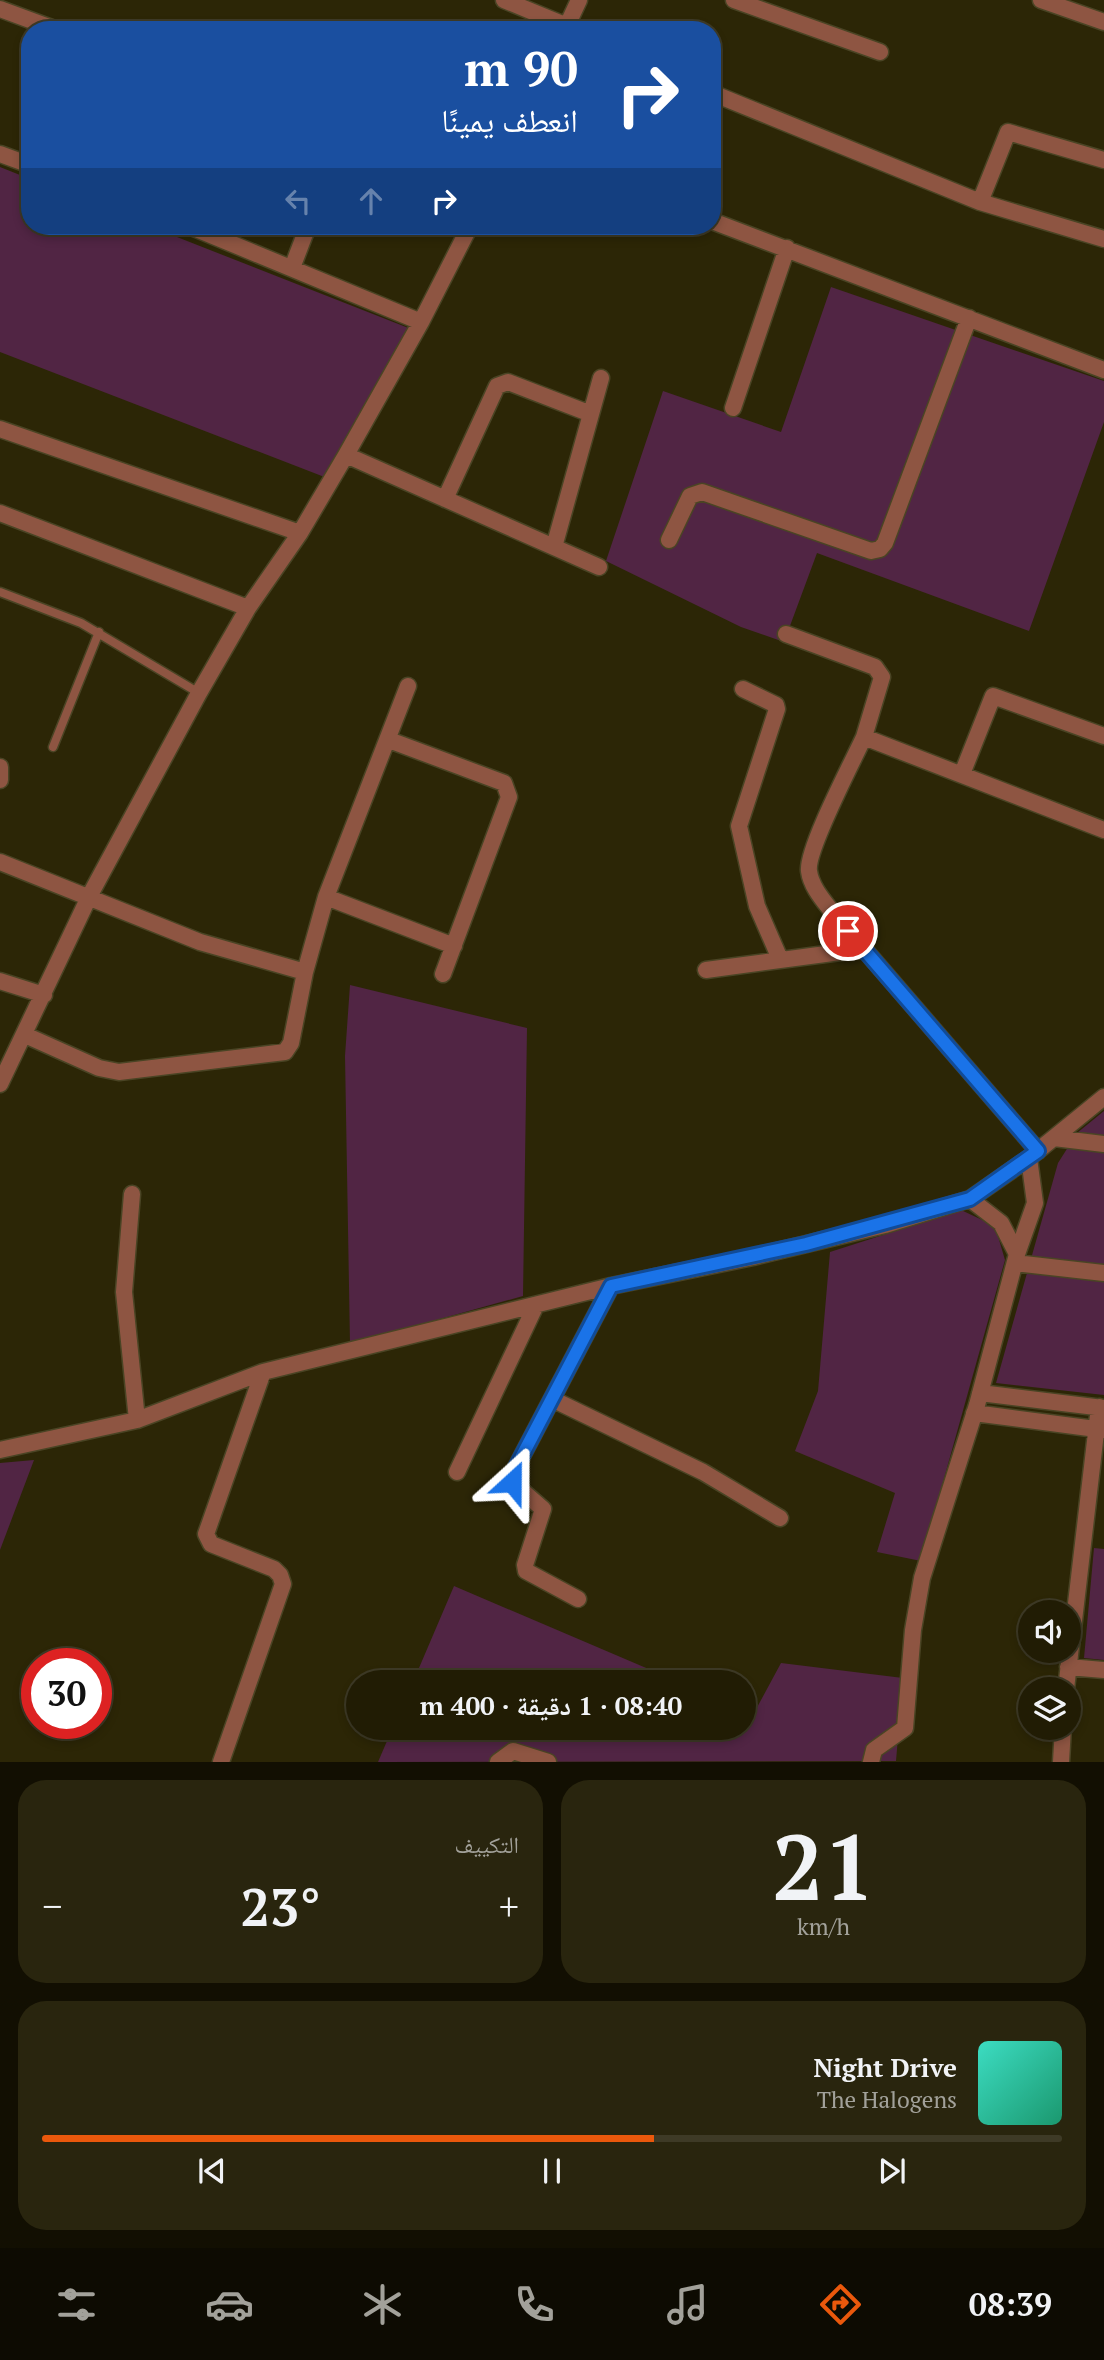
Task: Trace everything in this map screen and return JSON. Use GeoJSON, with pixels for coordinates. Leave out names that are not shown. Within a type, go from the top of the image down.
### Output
{"type":"FeatureCollection","features":[{"type":"Feature","properties":{"kind":"street"},"geometry":{"type":"LineString","coordinates":[[504,0],[550,21]]}},
{"type":"Feature","properties":{"kind":"street"},"geometry":{"type":"LineString","coordinates":[[569,21],[579,0]]}},
{"type":"Feature","properties":{"kind":"street"},"geometry":{"type":"LineString","coordinates":[[734,0],[880,52]]}},
{"type":"Feature","properties":{"kind":"street"},"geometry":{"type":"LineString","coordinates":[[1041,0],[1104,22]]}},
{"type":"Feature","properties":{"kind":"street"},"geometry":{"type":"LineString","coordinates":[[0,9],[33,21]]}},
{"type":"Feature","properties":{"kind":"street"},"geometry":{"type":"LineString","coordinates":[[721,97],[981,202],[1104,239]]}},
{"type":"Feature","properties":{"kind":"street"},"geometry":{"type":"LineString","coordinates":[[981,202],[1003,137],[1008,132],[1104,160]]}},
{"type":"Feature","properties":{"kind":"street"},"geometry":{"type":"LineString","coordinates":[[0,154],[21,162]]}},
{"type":"Feature","properties":{"kind":"street"},"geometry":{"type":"LineString","coordinates":[[721,224],[1104,370]]}},
{"type":"Feature","properties":{"kind":"street"},"geometry":{"type":"LineString","coordinates":[[228,235],[292,268],[421,321]]}},
{"type":"Feature","properties":{"kind":"street"},"geometry":{"type":"LineString","coordinates":[[292,268],[304,235]]}},
{"type":"Feature","properties":{"kind":"street"},"geometry":{"type":"LineString","coordinates":[[0,1084],[90,895],[199,693],[248,608],[300,533],[346,455],[465,235]]}},
{"type":"Feature","properties":{"kind":"street"},"geometry":{"type":"LineString","coordinates":[[733,408],[787,248]]}},
{"type":"Feature","properties":{"kind":"street"},"geometry":{"type":"LineString","coordinates":[[669,540],[690,496],[702,492],[870,551],[880,549],[885,543],[969,318]]}},
{"type":"Feature","properties":{"kind":"street"},"geometry":{"type":"LineString","coordinates":[[554,547],[601,378]]}},
{"type":"Feature","properties":{"kind":"street"},"geometry":{"type":"LineString","coordinates":[[445,499],[497,386],[508,382],[592,414]]}},
{"type":"Feature","properties":{"kind":"street"},"geometry":{"type":"LineString","coordinates":[[0,429],[300,533]]}},
{"type":"Feature","properties":{"kind":"street"},"geometry":{"type":"LineString","coordinates":[[346,455],[599,567]]}},
{"type":"Feature","properties":{"kind":"street"},"geometry":{"type":"LineString","coordinates":[[0,513],[121,557],[248,608]]}},
{"type":"Feature","properties":{"kind":"street"},"geometry":{"type":"LineString","coordinates":[[786,634],[875,667],[882,677],[864,737],[809,863],[811,878],[820,896],[1033,1155],[1035,1203],[1016,1258],[980,1393],[920,1591],[905,1728],[874,1751],[871,1762]]}},
{"type":"Feature","properties":{"kind":"street"},"geometry":{"type":"LineString","coordinates":[[25,1035],[99,1068],[119,1072],[285,1052],[291,1043],[305,972],[326,897],[408,686]]}},
{"type":"Feature","properties":{"kind":"street"},"geometry":{"type":"LineString","coordinates":[[743,689],[776,705],[777,709],[739,826],[757,906],[780,959]]}},
{"type":"Feature","properties":{"kind":"street"},"geometry":{"type":"LineString","coordinates":[[962,774],[993,696],[1104,736]]}},
{"type":"Feature","properties":{"kind":"street"},"geometry":{"type":"LineString","coordinates":[[864,737],[1104,830]]}},
{"type":"Feature","properties":{"kind":"street"},"geometry":{"type":"LineString","coordinates":[[389,740],[504,783],[508,789],[509,797],[443,974]]}},
{"type":"Feature","properties":{"kind":"street"},"geometry":{"type":"LineString","coordinates":[[0,766],[0,780]]}},
{"type":"Feature","properties":{"kind":"street"},"geometry":{"type":"LineString","coordinates":[[0,862],[90,895],[200,942],[305,972]]}},
{"type":"Feature","properties":{"kind":"street"},"geometry":{"type":"LineString","coordinates":[[326,897],[454,946]]}},
{"type":"Feature","properties":{"kind":"street"},"geometry":{"type":"LineString","coordinates":[[706,970],[863,948]]}},
{"type":"Feature","properties":{"kind":"street"},"geometry":{"type":"LineString","coordinates":[[0,981],[44,995]]}},
{"type":"Feature","properties":{"kind":"street"},"geometry":{"type":"LineString","coordinates":[[0,1450],[137,1420],[263,1372],[535,1307],[611,1286],[806,1244],[970,1199],[1033,1155],[1104,1097]]}},
{"type":"Feature","properties":{"kind":"street"},"geometry":{"type":"LineString","coordinates":[[1054,1138],[1104,1144]]}},
{"type":"Feature","properties":{"kind":"street"},"geometry":{"type":"LineString","coordinates":[[132,1194],[124,1292],[137,1420]]}},
{"type":"Feature","properties":{"kind":"street"},"geometry":{"type":"LineString","coordinates":[[970,1199],[1001,1223],[1016,1258]]}},
{"type":"Feature","properties":{"kind":"street"},"geometry":{"type":"LineString","coordinates":[[1016,1258],[1104,1273]]}},
{"type":"Feature","properties":{"kind":"street"},"geometry":{"type":"LineString","coordinates":[[578,1599],[526,1571],[525,1565],[543,1509],[512,1482],[512,1475],[554,1400],[611,1286]]}},
{"type":"Feature","properties":{"kind":"street"},"geometry":{"type":"LineString","coordinates":[[457,1472],[535,1307]]}},
{"type":"Feature","properties":{"kind":"street"},"geometry":{"type":"LineString","coordinates":[[221,1762],[283,1584],[274,1569],[211,1544],[206,1534],[263,1372]]}},
{"type":"Feature","properties":{"kind":"street"},"geometry":{"type":"LineString","coordinates":[[980,1393],[1101,1407],[1101,1429],[1067,1677]]}},
{"type":"Feature","properties":{"kind":"street"},"geometry":{"type":"LineString","coordinates":[[554,1400],[702,1472],[780,1518]]}},
{"type":"Feature","properties":{"kind":"street"},"geometry":{"type":"LineString","coordinates":[[974,1413],[1101,1429]]}},
{"type":"Feature","properties":{"kind":"street"},"geometry":{"type":"LineString","coordinates":[[1068,1667],[1104,1670]]}},
{"type":"Feature","properties":{"kind":"street"},"geometry":{"type":"LineString","coordinates":[[1060,1762],[1062,1740]]}},
{"type":"Feature","properties":{"kind":"street"},"geometry":{"type":"LineString","coordinates":[[498,1762],[513,1751],[548,1762]]}},
{"type":"Feature","properties":{"kind":"lane"},"geometry":{"type":"LineString","coordinates":[[0,592],[61,614],[99,632],[199,693]]}},
{"type":"Feature","properties":{"kind":"lane"},"geometry":{"type":"LineString","coordinates":[[53,747],[99,632]]}},
{"type":"Feature","properties":{"kind":"shaded area"},"geometry":{"type":"Polygon","coordinates":[[[0,167],[21,175],[21,235],[172,235],[411,329],[327,478],[0,352],[0,167]]]}},
{"type":"Feature","properties":{"kind":"shaded area"},"geometry":{"type":"Polygon","coordinates":[[[831,287],[1104,381],[1104,422],[1029,631],[817,553],[784,642],[741,627],[606,561],[663,391],[781,432],[831,287]]]}},
{"type":"Feature","properties":{"kind":"shaded area"},"geometry":{"type":"Polygon","coordinates":[[[350,985],[527,1028],[523,1296],[350,1344],[345,1056],[350,985]]]}},
{"type":"Feature","properties":{"kind":"shaded area"},"geometry":{"type":"Polygon","coordinates":[[[1104,1111],[1104,1395],[996,1383],[1058,1163],[1077,1133],[1104,1111]]]}},
{"type":"Feature","properties":{"kind":"shaded area"},"geometry":{"type":"Polygon","coordinates":[[[961,1210],[995,1226],[1005,1260],[921,1561],[877,1552],[895,1493],[795,1451],[818,1391],[830,1252],[961,1210]]]}},
{"type":"Feature","properties":{"kind":"shaded area"},"geometry":{"type":"Polygon","coordinates":[[[34,1460],[0,1550],[0,1463],[34,1460]]]}},
{"type":"Feature","properties":{"kind":"shaded area"},"geometry":{"type":"Polygon","coordinates":[[[1094,1548],[1104,1549],[1104,1660],[1084,1658],[1094,1548]]]}},
{"type":"Feature","properties":{"kind":"shaded area"},"geometry":{"type":"Polygon","coordinates":[[[454,1586],[651,1670],[418,1670],[454,1586]]]}},
{"type":"Feature","properties":{"kind":"shaded area"},"geometry":{"type":"Polygon","coordinates":[[[781,1663],[903,1678],[896,1761],[378,1762],[387,1740],[756,1740],[756,1709],[781,1663]]]}},
{"type":"Feature","properties":{"kind":"route"},"geometry":{"type":"LineString","coordinates":[[512,1482],[512,1475],[554,1400],[611,1286],[753,1257],[885,1225],[970,1199],[1038,1151],[848,931]]}}]}
